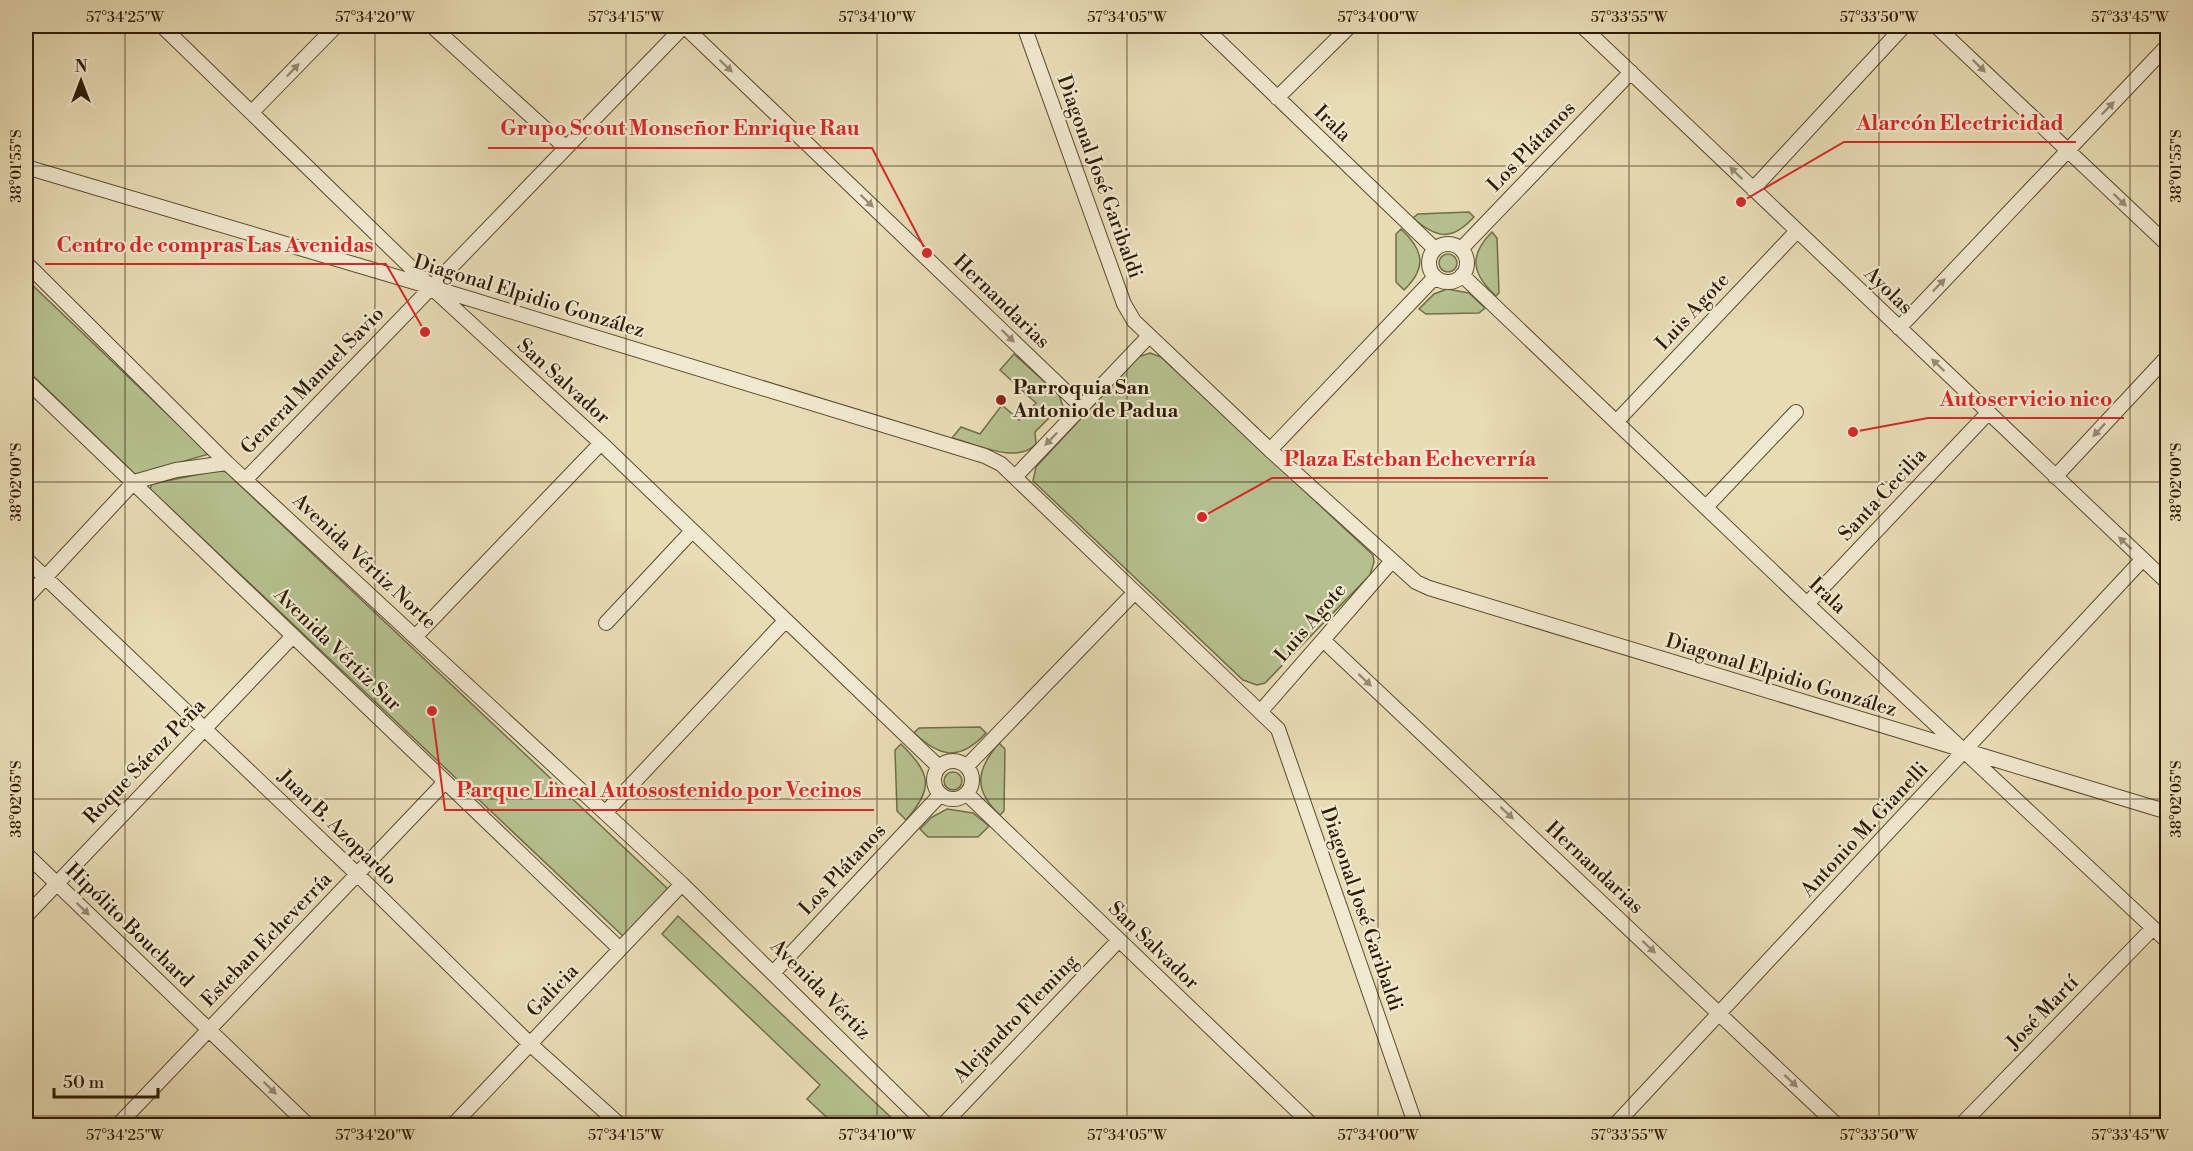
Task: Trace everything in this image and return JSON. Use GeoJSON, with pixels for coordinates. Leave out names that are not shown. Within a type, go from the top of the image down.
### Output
{"type":"FeatureCollection","features":[{"type":"Feature","properties":{"kind":"street","name":"San Salvador"},"geometry":{"type":"LineString","coordinates":[[162,26],[430,287],[602,443],[939,767]]}},
{"type":"Feature","properties":{"kind":"street"},"geometry":{"type":"LineString","coordinates":[[252,112],[336,26]]}},
{"type":"Feature","properties":{"kind":"street"},"geometry":{"type":"LineString","coordinates":[[432,26],[565,147]]}},
{"type":"Feature","properties":{"kind":"street","name":"General Manuel Savio"},"geometry":{"type":"LineString","coordinates":[[246,479],[684,26]]}},
{"type":"Feature","properties":{"kind":"street","name":"Hernandarias"},"geometry":{"type":"LineString","coordinates":[[684,26],[1082,407]]}},
{"type":"Feature","properties":{"kind":"street","name":"Diagonal José Garibaldi"},"geometry":{"type":"LineString","coordinates":[[1024,26],[1124,304],[1134,321],[1149,336]]}},
{"type":"Feature","properties":{"kind":"street","name":"Irala"},"geometry":{"type":"LineString","coordinates":[[1203,26],[1435,249]]}},
{"type":"Feature","properties":{"kind":"street"},"geometry":{"type":"LineString","coordinates":[[1277,98],[1350,26]]}},
{"type":"Feature","properties":{"kind":"street","name":"Ayolas"},"geometry":{"type":"LineString","coordinates":[[1582,26],[2168,583]]}},
{"type":"Feature","properties":{"kind":"street"},"geometry":{"type":"LineString","coordinates":[[1753,189],[1904,26]]}},
{"type":"Feature","properties":{"kind":"street"},"geometry":{"type":"LineString","coordinates":[[1936,26],[2168,245]]}},
{"type":"Feature","properties":{"kind":"street"},"geometry":{"type":"LineString","coordinates":[[1899,328],[2168,45]]}},
{"type":"Feature","properties":{"kind":"street","name":"Los Plátanos"},"geometry":{"type":"LineString","coordinates":[[1461,249],[1631,72]]}},
{"type":"Feature","properties":{"kind":"street","name":"Diagonal Elpidio González"},"geometry":{"type":"LineString","coordinates":[[26,167],[985,456],[1001,464],[1015,477]]}},
{"type":"Feature","properties":{"kind":"street","name":"Luis Agote"},"geometry":{"type":"LineString","coordinates":[[1617,421],[1797,231]]}},
{"type":"Feature","properties":{"kind":"street"},"geometry":{"type":"LineString","coordinates":[[1447,244],[1461,249],[1467,261],[1462,275],[1448,281],[1435,277],[1429,265],[1435,249],[1447,244]]}},
{"type":"Feature","properties":{"kind":"street","name":"Avenida Vértiz Norte"},"geometry":{"type":"LineString","coordinates":[[26,263],[227,463],[682,884]]}},
{"type":"Feature","properties":{"kind":"street","name":"Irala"},"geometry":{"type":"LineString","coordinates":[[1462,275],[1807,604],[2168,942]]}},
{"type":"Feature","properties":{"kind":"street"},"geometry":{"type":"LineString","coordinates":[[1270,450],[1435,277]]}},
{"type":"Feature","properties":{"kind":"street"},"geometry":{"type":"LineString","coordinates":[[1261,711],[1134,593],[1015,477],[1149,336],[1391,562]]}},
{"type":"Feature","properties":{"kind":"street"},"geometry":{"type":"LineString","coordinates":[[2055,477],[2168,356]]}},
{"type":"Feature","properties":{"kind":"street","name":"Avenida Vértiz Sur"},"geometry":{"type":"LineString","coordinates":[[26,380],[620,950]]}},
{"type":"Feature","properties":{"kind":"street"},"geometry":{"type":"LineString","coordinates":[[1706,507],[1796,412]]}},
{"type":"Feature","properties":{"kind":"street","name":"Santa Cecilia"},"geometry":{"type":"LineString","coordinates":[[1807,604],[1988,413]]}},
{"type":"Feature","properties":{"kind":"street"},"geometry":{"type":"LineString","coordinates":[[416,636],[602,443]]}},
{"type":"Feature","properties":{"kind":"street","name":"General Manuel Savio"},"geometry":{"type":"LineString","coordinates":[[134,482],[176,470],[227,463]]}},
{"type":"Feature","properties":{"kind":"street"},"geometry":{"type":"LineString","coordinates":[[26,598],[134,482]]}},
{"type":"Feature","properties":{"kind":"street"},"geometry":{"type":"LineString","coordinates":[[606,623],[692,531]]}},
{"type":"Feature","properties":{"kind":"street","name":"Juan B. Azopardo"},"geometry":{"type":"LineString","coordinates":[[26,559],[357,873],[530,1044],[621,1125]]}},
{"type":"Feature","properties":{"kind":"street","name":"Antonio M. Gianelli"},"geometry":{"type":"LineString","coordinates":[[1614,1125],[2142,560]]}},
{"type":"Feature","properties":{"kind":"street","name":"Diagonal Elpidio González"},"geometry":{"type":"LineString","coordinates":[[1391,562],[1416,582],[1429,588],[2168,812]]}},
{"type":"Feature","properties":{"kind":"street","name":"Luis Agote"},"geometry":{"type":"LineString","coordinates":[[1261,711],[1391,562]]}},
{"type":"Feature","properties":{"kind":"street"},"geometry":{"type":"LineString","coordinates":[[967,766],[1134,593]]}},
{"type":"Feature","properties":{"kind":"street"},"geometry":{"type":"LineString","coordinates":[[605,813],[785,621]]}},
{"type":"Feature","properties":{"kind":"street","name":"Roque Sáenz Peña"},"geometry":{"type":"LineString","coordinates":[[26,916],[293,636]]}},
{"type":"Feature","properties":{"kind":"street","name":"Hernandarias"},"geometry":{"type":"LineString","coordinates":[[1323,640],[1838,1125]]}},
{"type":"Feature","properties":{"kind":"street","name":"Diagonal José Garibaldi"},"geometry":{"type":"LineString","coordinates":[[1261,711],[1274,723],[1281,736],[1416,1125]]}},
{"type":"Feature","properties":{"kind":"street"},"geometry":{"type":"LineString","coordinates":[[953,761],[967,766],[972,778],[967,794],[954,800],[940,795],[934,781],[939,767],[953,761]]}},
{"type":"Feature","properties":{"kind":"street","name":"Esteban Echeverría"},"geometry":{"type":"LineString","coordinates":[[117,1125],[445,782]]}},
{"type":"Feature","properties":{"kind":"street","name":"San Salvador"},"geometry":{"type":"LineString","coordinates":[[967,794],[1306,1123]]}},
{"type":"Feature","properties":{"kind":"street","name":"Los Plátanos"},"geometry":{"type":"LineString","coordinates":[[774,972],[940,795]]}},
{"type":"Feature","properties":{"kind":"street","name":"Hipólito Bouchard"},"geometry":{"type":"LineString","coordinates":[[26,854],[309,1125]]}},
{"type":"Feature","properties":{"kind":"street","name":"Galicia"},"geometry":{"type":"LineString","coordinates":[[452,1125],[682,884]]}},
{"type":"Feature","properties":{"kind":"street","name":"Avenida Vértiz"},"geometry":{"type":"LineString","coordinates":[[682,884],[928,1125]]}},
{"type":"Feature","properties":{"kind":"street","name":"José Martí"},"geometry":{"type":"LineString","coordinates":[[1960,1125],[2153,928]]}},
{"type":"Feature","properties":{"kind":"street","name":"Alejandro Fleming"},"geometry":{"type":"LineString","coordinates":[[942,1125],[1119,940]]}},
{"type":"Feature","properties":{"kind":"green space"},"geometry":{"type":"Polygon","coordinates":[[[1469,212],[1474,217],[1466,225],[1459,230],[1444,234],[1430,230],[1413,218],[1418,214],[1469,212]]]}},
{"type":"Feature","properties":{"kind":"green space"},"geometry":{"type":"Polygon","coordinates":[[[1401,229],[1414,244],[1420,259],[1416,274],[1404,290],[1396,282],[1396,234],[1401,229]]]}},
{"type":"Feature","properties":{"kind":"green space"},"geometry":{"type":"Polygon","coordinates":[[[1492,232],[1497,238],[1499,293],[1496,296],[1482,280],[1476,265],[1479,249],[1492,232]]]}},
{"type":"Feature","properties":{"kind":"green space"},"geometry":{"type":"Polygon","coordinates":[[[1448,254],[1456,259],[1457,263],[1452,271],[1448,272],[1440,267],[1439,263],[1444,255],[1448,254]]]}},
{"type":"Feature","properties":{"kind":"green space"},"geometry":{"type":"Polygon","coordinates":[[[26,279],[209,454],[136,475],[26,369],[26,279]]]}},
{"type":"Feature","properties":{"kind":"green space"},"geometry":{"type":"Polygon","coordinates":[[[1447,289],[1469,293],[1485,308],[1479,313],[1426,314],[1419,309],[1434,294],[1447,289]]]}},
{"type":"Feature","properties":{"kind":"green space"},"geometry":{"type":"Polygon","coordinates":[[[1150,353],[1161,357],[1373,555],[1374,562],[1370,575],[1265,683],[1257,685],[1243,680],[1033,481],[1036,467],[1138,357],[1150,353]]]}},
{"type":"Feature","properties":{"kind":"green space"},"geometry":{"type":"Polygon","coordinates":[[[1014,354],[1059,395],[1065,412],[1053,414],[1035,432],[1036,444],[1018,453],[996,451],[952,438],[961,427],[980,434],[1002,405],[1019,420],[1036,403],[1000,370],[1014,354]]]}},
{"type":"Feature","properties":{"kind":"green space"},"geometry":{"type":"Polygon","coordinates":[[[219,470],[226,472],[669,890],[624,937],[150,489],[152,484],[219,470]]]}},
{"type":"Feature","properties":{"kind":"green space"},"geometry":{"type":"Polygon","coordinates":[[[980,727],[986,733],[977,742],[959,752],[950,753],[933,747],[914,733],[919,728],[980,727]]]}},
{"type":"Feature","properties":{"kind":"green space"},"geometry":{"type":"Polygon","coordinates":[[[999,743],[1005,749],[1004,811],[1000,815],[985,797],[981,780],[986,762],[999,743]]]}},
{"type":"Feature","properties":{"kind":"green space"},"geometry":{"type":"Polygon","coordinates":[[[901,744],[918,763],[925,780],[922,798],[906,820],[897,811],[895,750],[901,744]]]}},
{"type":"Feature","properties":{"kind":"green space"},"geometry":{"type":"Polygon","coordinates":[[[949,772],[957,772],[962,777],[960,788],[949,790],[944,785],[944,777],[949,772]]]}},
{"type":"Feature","properties":{"kind":"green space"},"geometry":{"type":"Polygon","coordinates":[[[947,809],[973,813],[989,826],[978,837],[928,837],[920,829],[932,817],[947,809]]]}},
{"type":"Feature","properties":{"kind":"green space"},"geometry":{"type":"Polygon","coordinates":[[[678,916],[899,1125],[835,1125],[807,1099],[820,1085],[662,934],[678,916]]]}},
{"type":"Feature","properties":{"kind":"place","name":"Alarcón Electricidad"},"geometry":{"type":"Point","coordinates":[1741,202]}},
{"type":"Feature","properties":{"kind":"place","name":"Grupo Scout Monseñor Enrique Rau"},"geometry":{"type":"Point","coordinates":[927,253]}},
{"type":"Feature","properties":{"kind":"place","name":"Centro de compras Las Avenidas"},"geometry":{"type":"Point","coordinates":[425,332]}},
{"type":"Feature","properties":{"kind":"place","name":"Parroquia San Antonio de Padua"},"geometry":{"type":"Point","coordinates":[1001,400]}},
{"type":"Feature","properties":{"kind":"place","name":"Autoservicio nico"},"geometry":{"type":"Point","coordinates":[1853,432]}},
{"type":"Feature","properties":{"kind":"place","name":"Plaza Esteban Echeverría"},"geometry":{"type":"Point","coordinates":[1202,517]}},
{"type":"Feature","properties":{"kind":"place","name":"Parque Lineal Autosostenido por Vecinos"},"geometry":{"type":"Point","coordinates":[432,711]}}]}
